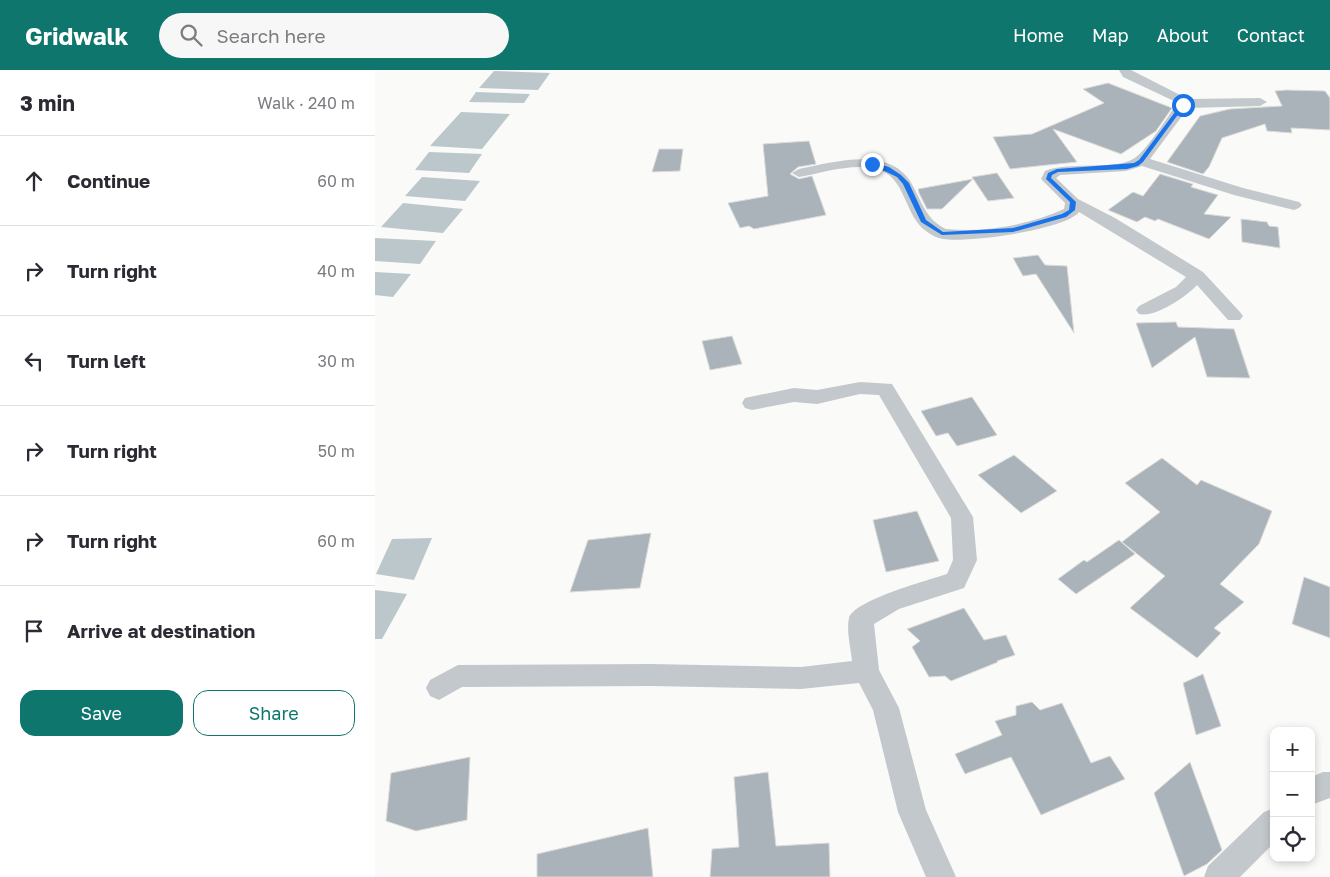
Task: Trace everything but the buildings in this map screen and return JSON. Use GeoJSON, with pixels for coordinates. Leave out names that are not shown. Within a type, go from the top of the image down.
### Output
{"type":"FeatureCollection","features":[{"type":"Feature","properties":{"kind":"street"},"geometry":{"type":"LineString","coordinates":[[1125,70],[1127,74],[1182,100],[1183,105]]}},
{"type":"Feature","properties":{"kind":"street"},"geometry":{"type":"LineString","coordinates":[[1234,316],[1197,276],[1109,221],[1073,202],[1048,179],[1050,174],[1057,171],[1127,167],[1141,161],[1183,105],[1193,102],[1260,102]]}},
{"type":"Feature","properties":{"kind":"street"},"geometry":{"type":"LineString","coordinates":[[1141,161],[1239,192],[1294,205]]}},
{"type":"Feature","properties":{"kind":"street"},"geometry":{"type":"LineString","coordinates":[[799,173],[861,164],[872,164],[887,168],[906,183],[923,221],[942,234],[1013,230],[1064,216],[1072,210],[1073,202]]}},
{"type":"Feature","properties":{"kind":"street"},"geometry":{"type":"LineString","coordinates":[[1145,310],[1181,291],[1197,276]]}},
{"type":"Feature","properties":{"kind":"street"},"geometry":{"type":"LineString","coordinates":[[752,403],[794,395],[817,397],[860,388],[885,389],[962,517],[965,560],[957,581],[891,602],[861,619],[866,671],[886,708],[912,812],[941,877]]}},
{"type":"Feature","properties":{"kind":"street"},"geometry":{"type":"LineString","coordinates":[[439,688],[458,676],[651,675],[801,678],[866,671]]}},
{"type":"Feature","properties":{"kind":"street"},"geometry":{"type":"LineString","coordinates":[[1315,790],[1323,785],[1330,785]]}},
{"type":"Feature","properties":{"kind":"street"},"geometry":{"type":"LineString","coordinates":[[1220,876],[1270,826]]}},
{"type":"Feature","properties":{"kind":"shaded area"},"geometry":{"type":"Polygon","coordinates":[[[494,71],[550,73],[538,90],[479,88],[494,71]]]}},
{"type":"Feature","properties":{"kind":"shaded area"},"geometry":{"type":"Polygon","coordinates":[[[476,92],[530,94],[524,103],[469,102],[476,92]]]}},
{"type":"Feature","properties":{"kind":"shaded area"},"geometry":{"type":"Polygon","coordinates":[[[461,112],[510,114],[482,149],[430,146],[461,112]]]}},
{"type":"Feature","properties":{"kind":"shaded area"},"geometry":{"type":"Polygon","coordinates":[[[429,152],[482,154],[469,173],[415,170],[429,152]]]}},
{"type":"Feature","properties":{"kind":"shaded area"},"geometry":{"type":"Polygon","coordinates":[[[422,177],[480,181],[465,201],[405,196],[422,177]]]}},
{"type":"Feature","properties":{"kind":"shaded area"},"geometry":{"type":"Polygon","coordinates":[[[403,203],[463,209],[443,233],[381,227],[403,203]]]}},
{"type":"Feature","properties":{"kind":"shaded area"},"geometry":{"type":"Polygon","coordinates":[[[375,238],[436,241],[420,264],[375,261],[375,238]]]}},
{"type":"Feature","properties":{"kind":"shaded area"},"geometry":{"type":"Polygon","coordinates":[[[375,272],[411,274],[393,297],[375,295],[375,272]]]}},
{"type":"Feature","properties":{"kind":"shaded area"},"geometry":{"type":"Polygon","coordinates":[[[432,538],[414,580],[376,574],[392,539],[432,538]]]}},
{"type":"Feature","properties":{"kind":"shaded area"},"geometry":{"type":"Polygon","coordinates":[[[375,590],[407,594],[382,639],[375,639],[375,590]]]}},
{"type":"Feature","properties":{"kind":"route"},"geometry":{"type":"LineString","coordinates":[[872,164],[887,168],[906,183],[923,221],[942,234],[1013,230],[1064,216],[1072,210],[1073,202],[1048,179],[1050,174],[1057,171],[1136,165],[1183,105]]}}]}
